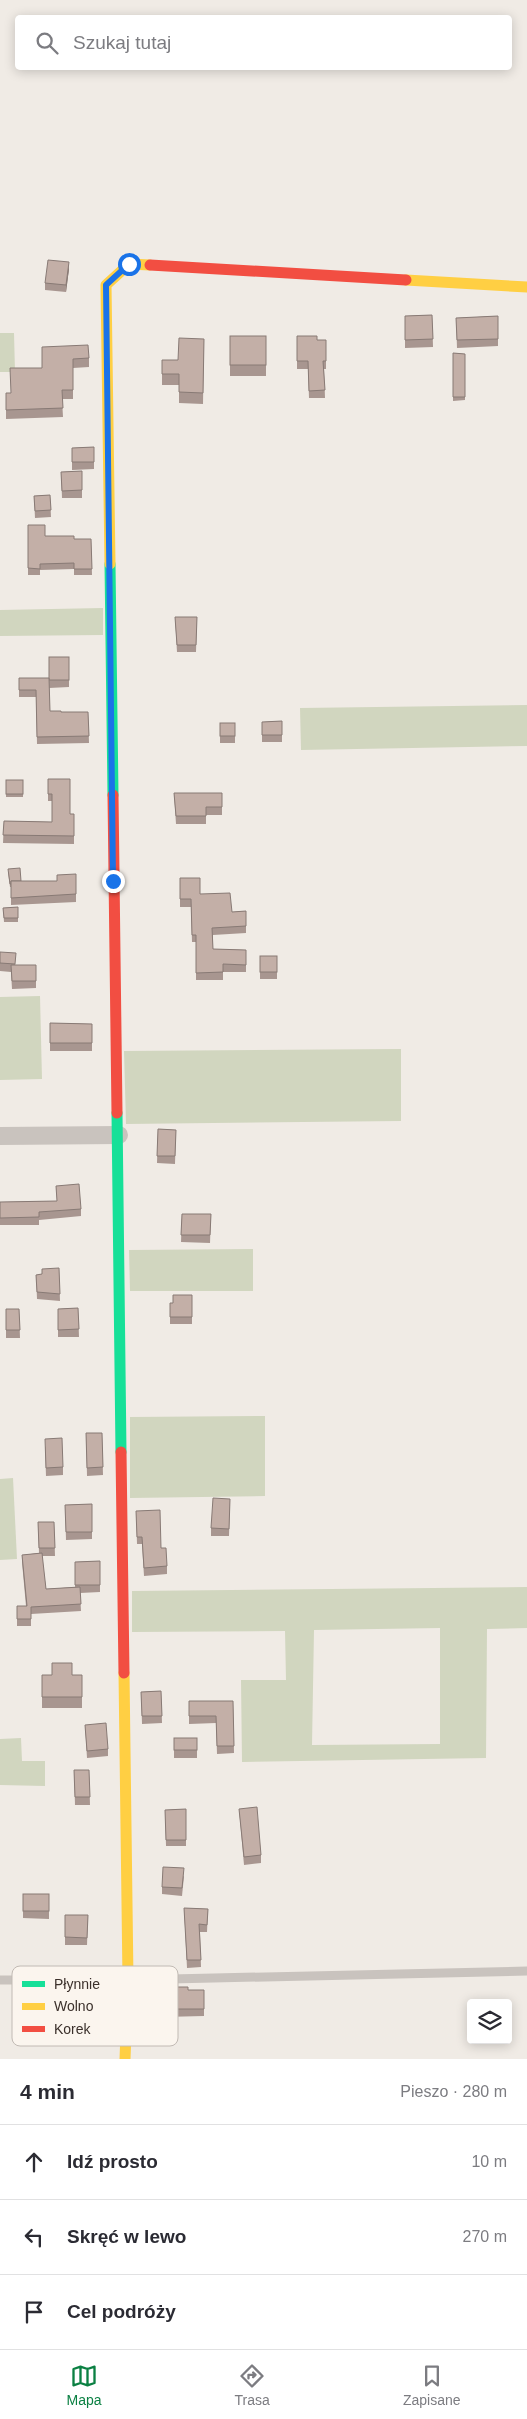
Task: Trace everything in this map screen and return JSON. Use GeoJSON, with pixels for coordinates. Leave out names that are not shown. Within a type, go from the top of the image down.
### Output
{"type":"FeatureCollection","features":[{"type":"Feature","properties":{"kind":"street"},"geometry":{"type":"LineString","coordinates":[[128,1966],[121,1550],[119,1135],[113,881],[106,285],[129,264],[527,287]]}},
{"type":"Feature","properties":{"kind":"street"},"geometry":{"type":"LineString","coordinates":[[0,1136],[119,1135]]}},
{"type":"Feature","properties":{"kind":"street"},"geometry":{"type":"LineString","coordinates":[[125,2046],[125,2059]]}},
{"type":"Feature","properties":{"kind":"lane"},"geometry":{"type":"LineString","coordinates":[[178,1979],[527,1971]]}},
{"type":"Feature","properties":{"kind":"green space"},"geometry":{"type":"Polygon","coordinates":[[[0,333],[14,333],[15,372],[0,372],[0,333]]]}},
{"type":"Feature","properties":{"kind":"green space"},"geometry":{"type":"Polygon","coordinates":[[[103,608],[103,635],[0,636],[0,610],[103,608]]]}},
{"type":"Feature","properties":{"kind":"green space"},"geometry":{"type":"Polygon","coordinates":[[[527,705],[527,746],[301,750],[300,708],[527,705]]]}},
{"type":"Feature","properties":{"kind":"green space"},"geometry":{"type":"Polygon","coordinates":[[[40,996],[42,1079],[0,1080],[0,997],[40,996]]]}},
{"type":"Feature","properties":{"kind":"green space"},"geometry":{"type":"Polygon","coordinates":[[[401,1049],[401,1121],[126,1124],[124,1051],[401,1049]]]}},
{"type":"Feature","properties":{"kind":"green space"},"geometry":{"type":"Polygon","coordinates":[[[253,1249],[253,1291],[130,1291],[129,1250],[253,1249]]]}},
{"type":"Feature","properties":{"kind":"green space"},"geometry":{"type":"Polygon","coordinates":[[[265,1416],[265,1496],[130,1498],[130,1417],[265,1416]]]}},
{"type":"Feature","properties":{"kind":"green space"},"geometry":{"type":"Polygon","coordinates":[[[13,1478],[17,1559],[0,1560],[0,1479],[13,1478]]]}},
{"type":"Feature","properties":{"kind":"green space"},"geometry":{"type":"Polygon","coordinates":[[[527,1587],[527,1628],[487,1629],[486,1758],[242,1762],[241,1680],[286,1680],[285,1631],[132,1632],[132,1591],[527,1587]],[[440,1628],[314,1630],[312,1745],[440,1744],[440,1628]]]}},
{"type":"Feature","properties":{"kind":"green space"},"geometry":{"type":"Polygon","coordinates":[[[21,1738],[22,1761],[45,1761],[45,1786],[0,1785],[0,1739],[21,1738]]]}},
{"type":"Feature","properties":{"kind":"building"},"geometry":{"type":"Polygon","coordinates":[[[48,260],[69,262],[66,285],[45,283],[48,260]]]}},
{"type":"Feature","properties":{"kind":"building"},"geometry":{"type":"Polygon","coordinates":[[[432,315],[433,339],[405,340],[405,316],[432,315]]]}},
{"type":"Feature","properties":{"kind":"building"},"geometry":{"type":"Polygon","coordinates":[[[498,316],[498,339],[457,340],[456,318],[498,316]]]}},
{"type":"Feature","properties":{"kind":"building"},"geometry":{"type":"Polygon","coordinates":[[[230,336],[266,336],[266,365],[230,365],[230,336]]]}},
{"type":"Feature","properties":{"kind":"building"},"geometry":{"type":"Polygon","coordinates":[[[297,336],[317,336],[317,340],[326,340],[326,361],[323,361],[325,390],[309,391],[308,361],[297,361],[297,336]]]}},
{"type":"Feature","properties":{"kind":"building"},"geometry":{"type":"Polygon","coordinates":[[[179,338],[204,339],[203,393],[179,392],[179,374],[162,374],[162,360],[178,360],[179,338]]]}},
{"type":"Feature","properties":{"kind":"building"},"geometry":{"type":"Polygon","coordinates":[[[88,345],[89,358],[73,359],[73,390],[62,390],[63,408],[6,410],[6,393],[11,393],[10,368],[42,368],[42,347],[88,345]]]}},
{"type":"Feature","properties":{"kind":"building"},"geometry":{"type":"Polygon","coordinates":[[[453,353],[465,354],[465,397],[453,397],[453,353]]]}},
{"type":"Feature","properties":{"kind":"building"},"geometry":{"type":"Polygon","coordinates":[[[94,447],[94,462],[72,462],[72,448],[94,447]]]}},
{"type":"Feature","properties":{"kind":"building"},"geometry":{"type":"Polygon","coordinates":[[[82,471],[82,490],[62,491],[61,472],[82,471]]]}},
{"type":"Feature","properties":{"kind":"building"},"geometry":{"type":"Polygon","coordinates":[[[50,495],[51,510],[35,511],[34,496],[50,495]]]}},
{"type":"Feature","properties":{"kind":"building"},"geometry":{"type":"Polygon","coordinates":[[[28,525],[45,525],[45,536],[74,536],[74,539],[91,539],[92,569],[74,569],[74,563],[40,564],[40,569],[28,568],[28,525]]]}},
{"type":"Feature","properties":{"kind":"building"},"geometry":{"type":"Polygon","coordinates":[[[175,617],[197,617],[196,645],[177,645],[175,617]]]}},
{"type":"Feature","properties":{"kind":"building"},"geometry":{"type":"Polygon","coordinates":[[[49,657],[69,657],[69,680],[49,680],[49,657]]]}},
{"type":"Feature","properties":{"kind":"building"},"geometry":{"type":"Polygon","coordinates":[[[19,678],[49,678],[50,711],[88,712],[89,736],[37,737],[36,690],[19,690],[19,678]]]}},
{"type":"Feature","properties":{"kind":"building"},"geometry":{"type":"Polygon","coordinates":[[[282,721],[282,735],[262,735],[262,722],[282,721]]]}},
{"type":"Feature","properties":{"kind":"building"},"geometry":{"type":"Polygon","coordinates":[[[220,723],[235,723],[235,736],[220,736],[220,723]]]}},
{"type":"Feature","properties":{"kind":"building"},"geometry":{"type":"Polygon","coordinates":[[[48,779],[70,779],[70,814],[74,814],[74,836],[3,835],[4,821],[52,822],[52,794],[48,794],[48,779]]]}},
{"type":"Feature","properties":{"kind":"building"},"geometry":{"type":"Polygon","coordinates":[[[6,780],[23,780],[23,794],[6,794],[6,780]]]}},
{"type":"Feature","properties":{"kind":"building"},"geometry":{"type":"Polygon","coordinates":[[[174,793],[222,793],[222,807],[206,807],[206,816],[176,816],[174,793]]]}},
{"type":"Feature","properties":{"kind":"building"},"geometry":{"type":"Polygon","coordinates":[[[20,868],[21,881],[11,881],[10,884],[8,869],[20,868]]]}},
{"type":"Feature","properties":{"kind":"building"},"geometry":{"type":"Polygon","coordinates":[[[76,874],[76,894],[11,898],[11,881],[57,881],[57,875],[76,874]]]}},
{"type":"Feature","properties":{"kind":"building"},"geometry":{"type":"Polygon","coordinates":[[[180,878],[200,878],[200,894],[230,893],[232,912],[246,911],[246,926],[212,928],[213,949],[246,950],[246,965],[223,964],[223,972],[196,973],[196,935],[192,935],[191,899],[180,899],[180,878]]]}},
{"type":"Feature","properties":{"kind":"building"},"geometry":{"type":"Polygon","coordinates":[[[18,907],[18,918],[4,918],[3,908],[18,907]]]}},
{"type":"Feature","properties":{"kind":"building"},"geometry":{"type":"Polygon","coordinates":[[[0,952],[16,953],[15,964],[0,963],[0,952]]]}},
{"type":"Feature","properties":{"kind":"building"},"geometry":{"type":"Polygon","coordinates":[[[260,956],[277,956],[277,972],[260,972],[260,956]]]}},
{"type":"Feature","properties":{"kind":"building"},"geometry":{"type":"Polygon","coordinates":[[[11,965],[36,965],[36,981],[12,981],[11,965]]]}},
{"type":"Feature","properties":{"kind":"building"},"geometry":{"type":"Polygon","coordinates":[[[50,1023],[92,1024],[92,1043],[50,1043],[50,1023]]]}},
{"type":"Feature","properties":{"kind":"building"},"geometry":{"type":"Polygon","coordinates":[[[158,1129],[176,1130],[175,1156],[157,1156],[158,1129]]]}},
{"type":"Feature","properties":{"kind":"building"},"geometry":{"type":"Polygon","coordinates":[[[79,1184],[81,1209],[39,1212],[39,1217],[0,1218],[0,1202],[57,1201],[56,1186],[79,1184]]]}},
{"type":"Feature","properties":{"kind":"building"},"geometry":{"type":"Polygon","coordinates":[[[182,1214],[211,1214],[210,1235],[181,1235],[182,1214]]]}},
{"type":"Feature","properties":{"kind":"building"},"geometry":{"type":"Polygon","coordinates":[[[59,1268],[60,1294],[37,1292],[36,1275],[42,1274],[42,1269],[59,1268]]]}},
{"type":"Feature","properties":{"kind":"building"},"geometry":{"type":"Polygon","coordinates":[[[173,1295],[192,1295],[192,1317],[170,1317],[170,1303],[173,1303],[173,1295]]]}},
{"type":"Feature","properties":{"kind":"building"},"geometry":{"type":"Polygon","coordinates":[[[78,1308],[79,1329],[58,1330],[58,1309],[78,1308]]]}},
{"type":"Feature","properties":{"kind":"building"},"geometry":{"type":"Polygon","coordinates":[[[6,1309],[19,1309],[20,1330],[6,1330],[6,1309]]]}},
{"type":"Feature","properties":{"kind":"building"},"geometry":{"type":"Polygon","coordinates":[[[86,1433],[102,1433],[103,1467],[87,1468],[86,1433]]]}},
{"type":"Feature","properties":{"kind":"building"},"geometry":{"type":"Polygon","coordinates":[[[62,1438],[63,1467],[46,1468],[45,1439],[62,1438]]]}},
{"type":"Feature","properties":{"kind":"building"},"geometry":{"type":"Polygon","coordinates":[[[213,1498],[230,1499],[229,1529],[211,1528],[213,1498]]]}},
{"type":"Feature","properties":{"kind":"building"},"geometry":{"type":"Polygon","coordinates":[[[92,1504],[92,1532],[66,1532],[65,1505],[92,1504]]]}},
{"type":"Feature","properties":{"kind":"building"},"geometry":{"type":"Polygon","coordinates":[[[160,1510],[161,1548],[166,1548],[167,1566],[144,1568],[142,1537],[137,1537],[136,1511],[160,1510]]]}},
{"type":"Feature","properties":{"kind":"building"},"geometry":{"type":"Polygon","coordinates":[[[38,1522],[54,1522],[55,1548],[39,1548],[38,1522]]]}},
{"type":"Feature","properties":{"kind":"building"},"geometry":{"type":"Polygon","coordinates":[[[42,1553],[46,1589],[80,1587],[81,1604],[31,1607],[31,1619],[17,1619],[17,1606],[27,1606],[22,1555],[42,1553]]]}},
{"type":"Feature","properties":{"kind":"building"},"geometry":{"type":"Polygon","coordinates":[[[100,1561],[100,1585],[75,1585],[75,1562],[100,1561]]]}},
{"type":"Feature","properties":{"kind":"building"},"geometry":{"type":"Polygon","coordinates":[[[52,1663],[72,1663],[72,1675],[82,1675],[82,1697],[42,1697],[42,1675],[52,1675],[52,1663]]]}},
{"type":"Feature","properties":{"kind":"building"},"geometry":{"type":"Polygon","coordinates":[[[161,1691],[162,1716],[142,1716],[141,1692],[161,1691]]]}},
{"type":"Feature","properties":{"kind":"building"},"geometry":{"type":"Polygon","coordinates":[[[189,1701],[233,1701],[234,1746],[217,1746],[216,1716],[189,1716],[189,1701]]]}},
{"type":"Feature","properties":{"kind":"building"},"geometry":{"type":"Polygon","coordinates":[[[106,1723],[108,1749],[87,1751],[85,1725],[106,1723]]]}},
{"type":"Feature","properties":{"kind":"building"},"geometry":{"type":"Polygon","coordinates":[[[174,1738],[197,1738],[197,1750],[174,1750],[174,1738]]]}},
{"type":"Feature","properties":{"kind":"building"},"geometry":{"type":"Polygon","coordinates":[[[74,1770],[89,1770],[90,1797],[75,1797],[74,1770]]]}},
{"type":"Feature","properties":{"kind":"building"},"geometry":{"type":"Polygon","coordinates":[[[257,1807],[261,1855],[244,1857],[239,1809],[257,1807]]]}},
{"type":"Feature","properties":{"kind":"building"},"geometry":{"type":"Polygon","coordinates":[[[186,1809],[186,1840],[166,1840],[165,1810],[186,1809]]]}},
{"type":"Feature","properties":{"kind":"building"},"geometry":{"type":"Polygon","coordinates":[[[163,1867],[184,1868],[182,1888],[162,1887],[163,1867]]]}},
{"type":"Feature","properties":{"kind":"building"},"geometry":{"type":"Polygon","coordinates":[[[23,1894],[49,1894],[49,1911],[23,1911],[23,1894]]]}},
{"type":"Feature","properties":{"kind":"building"},"geometry":{"type":"Polygon","coordinates":[[[184,1908],[208,1909],[207,1925],[199,1924],[201,1960],[187,1960],[184,1908]]]}},
{"type":"Feature","properties":{"kind":"building"},"geometry":{"type":"Polygon","coordinates":[[[65,1915],[88,1915],[87,1938],[65,1937],[65,1915]]]}},
{"type":"Feature","properties":{"kind":"building"},"geometry":{"type":"Polygon","coordinates":[[[178,1987],[188,1987],[188,1990],[204,1990],[204,2009],[178,2009],[178,1987]]]}},
{"type":"Feature","properties":{"kind":"traffic: fast"},"geometry":{"type":"LineString","coordinates":[[110,564],[113,795]]}},
{"type":"Feature","properties":{"kind":"traffic: fast"},"geometry":{"type":"LineString","coordinates":[[117,1113],[121,1452]]}},
{"type":"Feature","properties":{"kind":"traffic: slow"},"geometry":{"type":"LineString","coordinates":[[110,564],[106,285],[129,264],[150,265]]}},
{"type":"Feature","properties":{"kind":"traffic: slow"},"geometry":{"type":"LineString","coordinates":[[406,280],[527,287]]}},
{"type":"Feature","properties":{"kind":"traffic: slow"},"geometry":{"type":"LineString","coordinates":[[124,1673],[128,1966]]}},
{"type":"Feature","properties":{"kind":"traffic: slow"},"geometry":{"type":"LineString","coordinates":[[125,2046],[125,2059]]}},
{"type":"Feature","properties":{"kind":"traffic: jam"},"geometry":{"type":"LineString","coordinates":[[150,265],[406,280]]}},
{"type":"Feature","properties":{"kind":"traffic: jam"},"geometry":{"type":"LineString","coordinates":[[113,795],[117,1113]]}},
{"type":"Feature","properties":{"kind":"traffic: jam"},"geometry":{"type":"LineString","coordinates":[[121,1452],[124,1673]]}},
{"type":"Feature","properties":{"kind":"route"},"geometry":{"type":"LineString","coordinates":[[113,881],[106,285],[129,264]]}}]}
